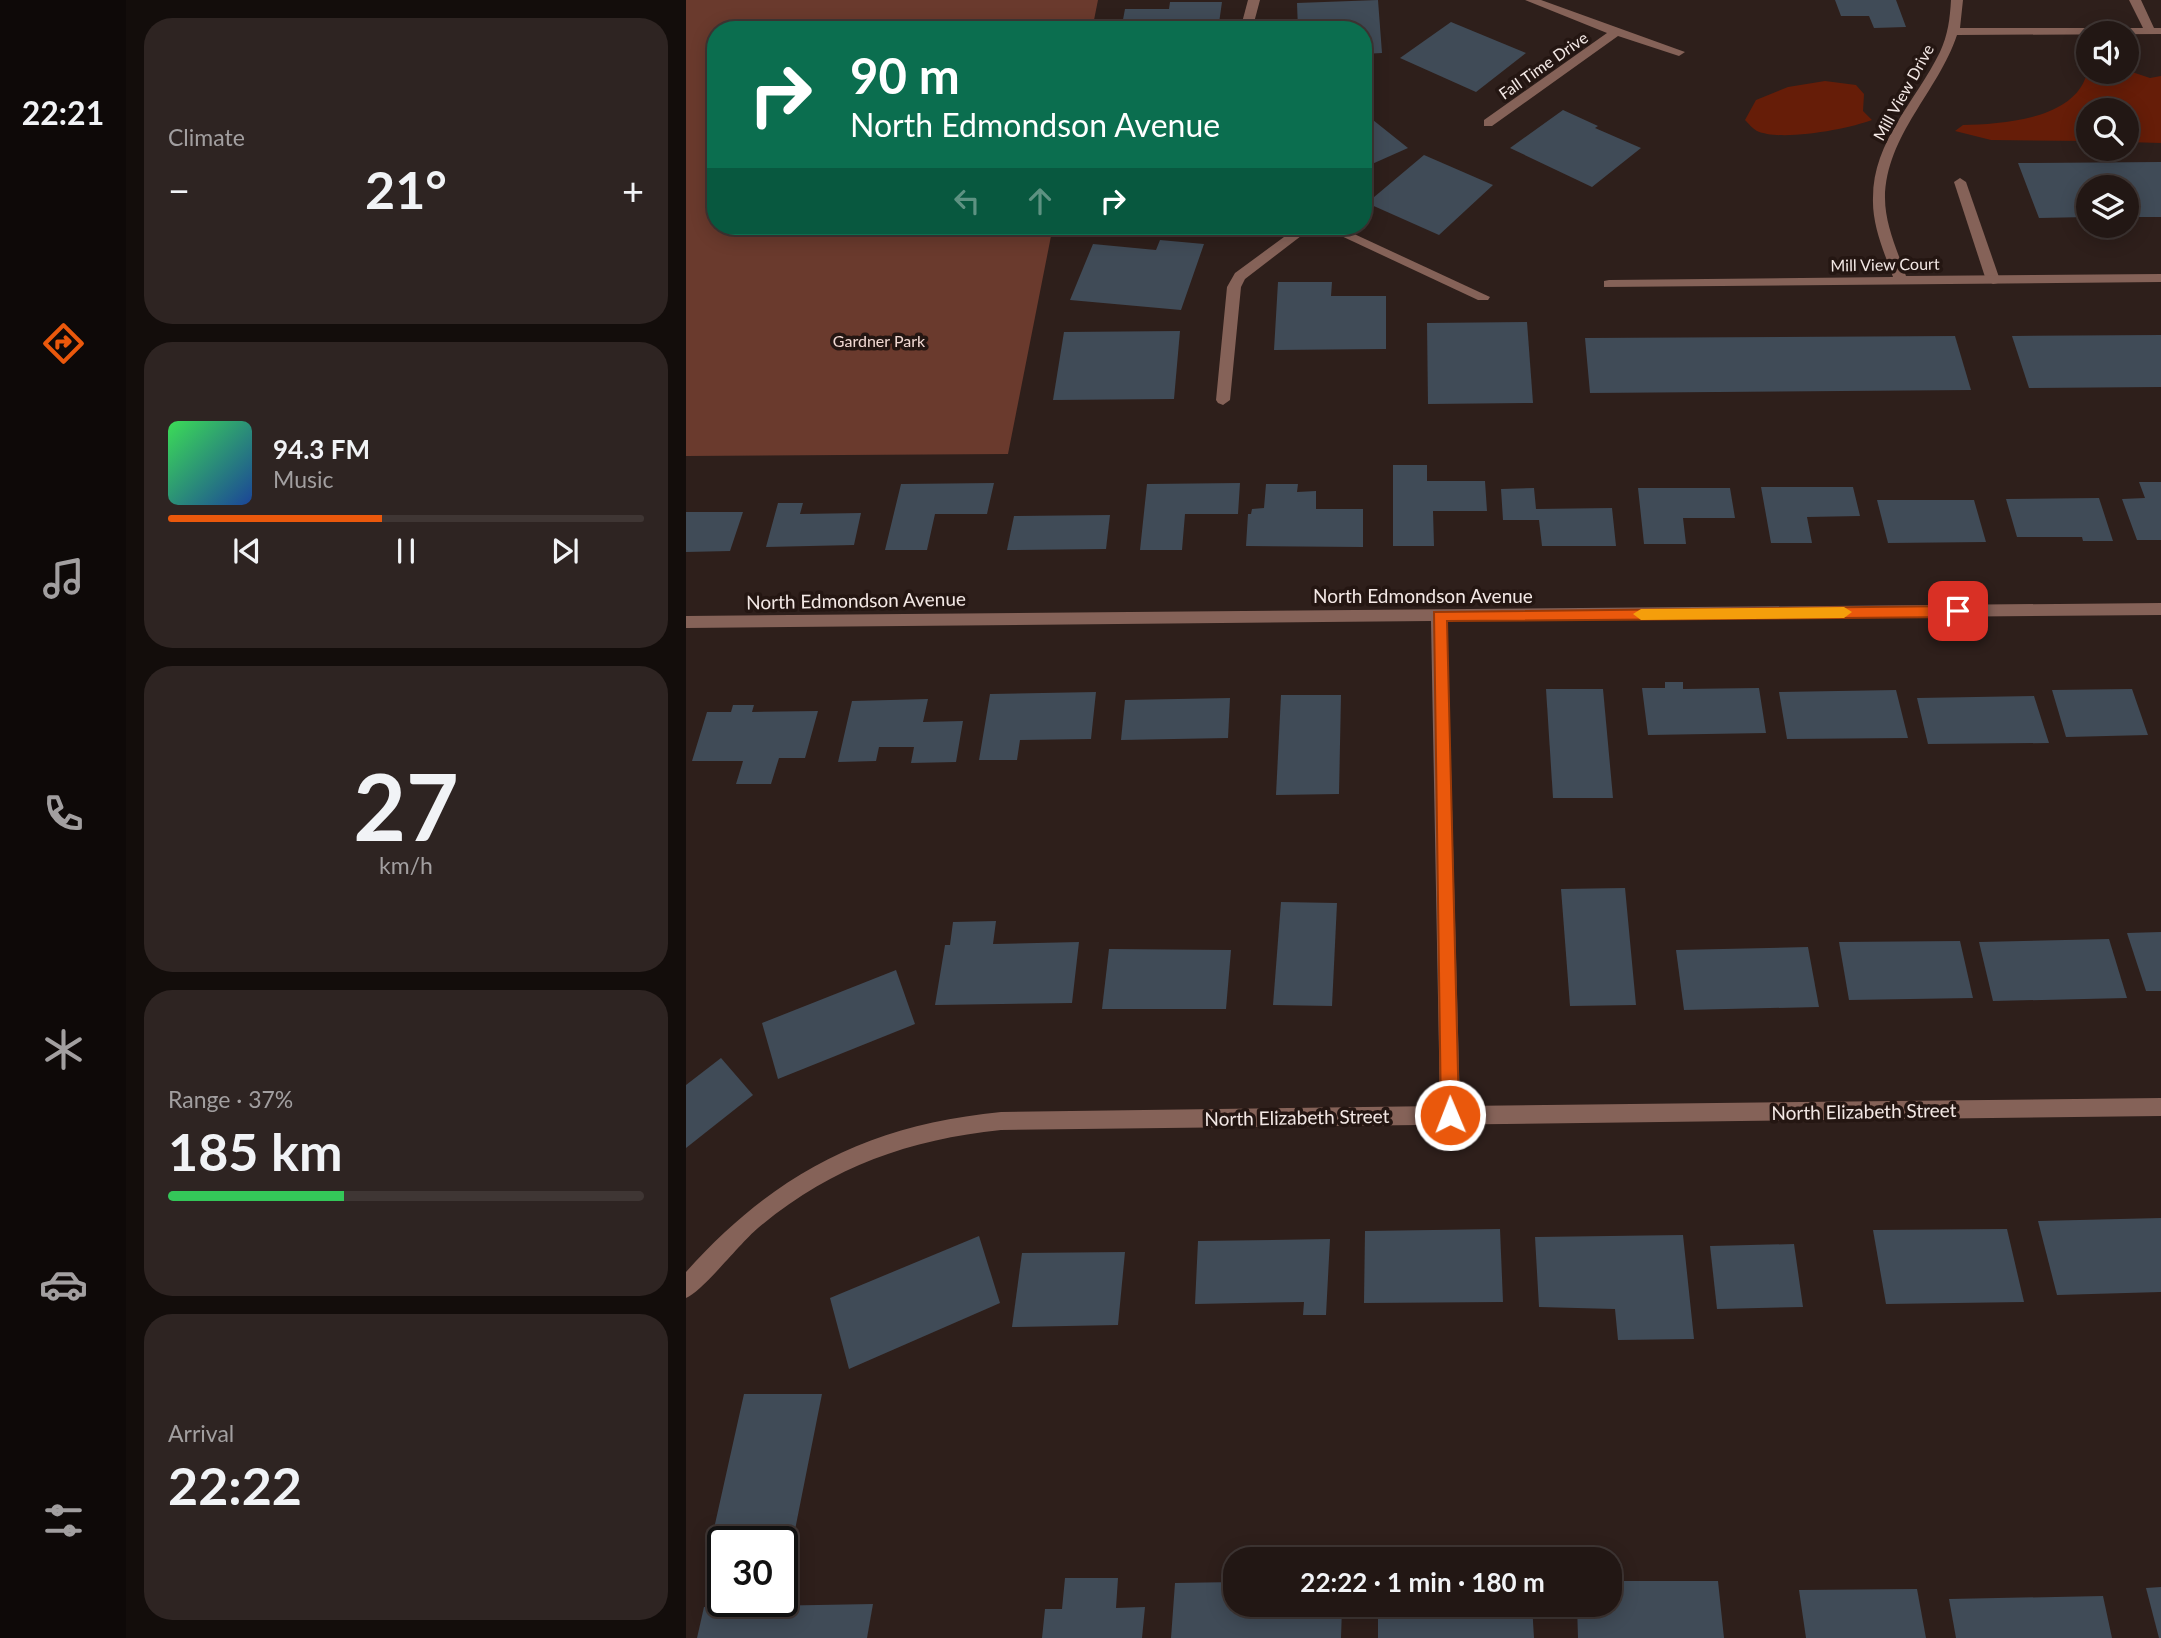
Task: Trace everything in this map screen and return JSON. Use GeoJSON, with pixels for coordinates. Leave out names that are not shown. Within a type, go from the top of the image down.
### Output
{"type":"FeatureCollection","features":[{"type":"Feature","properties":{"kind":"street"},"geometry":{"type":"LineString","coordinates":[[1248,21],[1254,0]]}},
{"type":"Feature","properties":{"kind":"street"},"geometry":{"type":"LineString","coordinates":[[1531,0],[1679,52]]}},
{"type":"Feature","properties":{"kind":"street","name":"Mill View Drive"},"geometry":{"type":"LineString","coordinates":[[1901,281],[1884,228],[1879,200],[1882,166],[1899,127],[1942,58],[1953,32],[1957,0]]}},
{"type":"Feature","properties":{"kind":"street"},"geometry":{"type":"LineString","coordinates":[[2135,0],[2155,31]]}},
{"type":"Feature","properties":{"kind":"street"},"geometry":{"type":"LineString","coordinates":[[1953,32],[2155,31]]}},
{"type":"Feature","properties":{"kind":"street","name":"Fall Time Drive"},"geometry":{"type":"LineString","coordinates":[[1488,123],[1616,32]]}},
{"type":"Feature","properties":{"kind":"street"},"geometry":{"type":"LineString","coordinates":[[1960,182],[1993,280]]}},
{"type":"Feature","properties":{"kind":"street"},"geometry":{"type":"LineString","coordinates":[[1223,400],[1234,287],[1240,276],[1295,235]]}},
{"type":"Feature","properties":{"kind":"street"},"geometry":{"type":"LineString","coordinates":[[1347,235],[1483,297]]}},
{"type":"Feature","properties":{"kind":"street","name":"Mill View Court"},"geometry":{"type":"LineString","coordinates":[[1609,284],[2161,278]]}},
{"type":"Feature","properties":{"kind":"street","name":"North Edmondson Avenue"},"geometry":{"type":"LineString","coordinates":[[686,622],[2161,609]]}},
{"type":"Feature","properties":{"kind":"street"},"geometry":{"type":"LineString","coordinates":[[1439,616],[1450,1115]]}},
{"type":"Feature","properties":{"kind":"street","name":"North Elizabeth Street"},"geometry":{"type":"LineString","coordinates":[[686,1288],[712,1255],[751,1218],[838,1161],[898,1138],[954,1124],[1001,1121],[2161,1107]]}},
{"type":"Feature","properties":{"kind":"green space","name":"Gardner Park"},"geometry":{"type":"Polygon","coordinates":[[[686,0],[1098,0],[1094,21],[707,21],[707,235],[1051,235],[1008,454],[686,456],[686,0]]]}},
{"type":"Feature","properties":{"kind":"shaded area"},"geometry":{"type":"Polygon","coordinates":[[[2139,74],[2150,78],[2161,76],[2161,143],[2139,142],[2139,98],[2076,98],[2076,141],[1991,140],[1955,131],[1963,125],[2032,117],[2064,103],[2077,93],[2082,84],[2139,84],[2139,74]]]}},
{"type":"Feature","properties":{"kind":"shaded area"},"geometry":{"type":"Polygon","coordinates":[[[1825,81],[1856,85],[1864,94],[1863,111],[1872,120],[1831,130],[1782,135],[1757,131],[1745,120],[1756,100],[1788,87],[1825,81]]]}},
{"type":"Feature","properties":{"kind":"building"},"geometry":{"type":"Polygon","coordinates":[[[1378,0],[1382,53],[1372,54],[1372,21],[1298,21],[1297,3],[1378,0]]]}},
{"type":"Feature","properties":{"kind":"building"},"geometry":{"type":"Polygon","coordinates":[[[1835,0],[1896,0],[1906,27],[1874,28],[1869,16],[1841,16],[1835,0]]]}},
{"type":"Feature","properties":{"kind":"building"},"geometry":{"type":"Polygon","coordinates":[[[1170,2],[1222,2],[1219,21],[1123,21],[1125,9],[1169,9],[1170,2]]]}},
{"type":"Feature","properties":{"kind":"building"},"geometry":{"type":"Polygon","coordinates":[[[1451,22],[1526,53],[1476,92],[1400,58],[1451,22]]]}},
{"type":"Feature","properties":{"kind":"building"},"geometry":{"type":"Polygon","coordinates":[[[1563,110],[1598,126],[1595,128],[1641,148],[1592,187],[1510,148],[1563,110]]]}},
{"type":"Feature","properties":{"kind":"building"},"geometry":{"type":"Polygon","coordinates":[[[1372,119],[1408,148],[1372,164],[1372,119]]]}},
{"type":"Feature","properties":{"kind":"building"},"geometry":{"type":"Polygon","coordinates":[[[1424,155],[1493,185],[1439,235],[1372,205],[1372,199],[1424,155]]]}},
{"type":"Feature","properties":{"kind":"building"},"geometry":{"type":"Polygon","coordinates":[[[2161,162],[2161,217],[2139,217],[2139,175],[2076,175],[2076,217],[2039,218],[2018,163],[2161,162]]]}},
{"type":"Feature","properties":{"kind":"building"},"geometry":{"type":"Polygon","coordinates":[[[1160,240],[1204,244],[1181,310],[1070,300],[1093,244],[1156,250],[1160,240]]]}},
{"type":"Feature","properties":{"kind":"building"},"geometry":{"type":"Polygon","coordinates":[[[1278,282],[1332,282],[1331,296],[1386,296],[1386,349],[1274,350],[1278,282]]]}},
{"type":"Feature","properties":{"kind":"building"},"geometry":{"type":"Polygon","coordinates":[[[1527,322],[1533,403],[1428,404],[1427,323],[1527,322]]]}},
{"type":"Feature","properties":{"kind":"building"},"geometry":{"type":"Polygon","coordinates":[[[1180,331],[1174,399],[1053,400],[1064,332],[1180,331]]]}},
{"type":"Feature","properties":{"kind":"building"},"geometry":{"type":"Polygon","coordinates":[[[2161,335],[2161,387],[2029,388],[2012,336],[2161,335]]]}},
{"type":"Feature","properties":{"kind":"building"},"geometry":{"type":"Polygon","coordinates":[[[1955,336],[1971,390],[1590,393],[1585,338],[1955,336]]]}},
{"type":"Feature","properties":{"kind":"building"},"geometry":{"type":"Polygon","coordinates":[[[1393,465],[1427,465],[1427,481],[1485,481],[1487,511],[1433,511],[1434,546],[1393,546],[1393,465]]]}},
{"type":"Feature","properties":{"kind":"building"},"geometry":{"type":"Polygon","coordinates":[[[2139,482],[2161,482],[2161,540],[2137,540],[2122,499],[2145,498],[2139,482]]]}},
{"type":"Feature","properties":{"kind":"building"},"geometry":{"type":"Polygon","coordinates":[[[994,483],[987,514],[935,514],[927,550],[885,550],[901,484],[994,483]]]}},
{"type":"Feature","properties":{"kind":"building"},"geometry":{"type":"Polygon","coordinates":[[[1240,483],[1238,514],[1185,514],[1182,550],[1140,550],[1147,484],[1240,483]]]}},
{"type":"Feature","properties":{"kind":"building"},"geometry":{"type":"Polygon","coordinates":[[[1266,484],[1298,484],[1297,492],[1316,491],[1316,509],[1363,509],[1363,547],[1246,546],[1248,514],[1251,514],[1252,509],[1264,508],[1266,484]]]}},
{"type":"Feature","properties":{"kind":"building"},"geometry":{"type":"Polygon","coordinates":[[[1761,487],[1853,487],[1860,516],[1807,517],[1812,543],[1771,543],[1761,487]]]}},
{"type":"Feature","properties":{"kind":"building"},"geometry":{"type":"Polygon","coordinates":[[[1534,488],[1536,509],[1612,508],[1616,546],[1542,546],[1539,520],[1503,520],[1501,489],[1534,488]]]}},
{"type":"Feature","properties":{"kind":"building"},"geometry":{"type":"Polygon","coordinates":[[[1638,488],[1730,488],[1735,518],[1683,518],[1686,544],[1644,544],[1638,488]]]}},
{"type":"Feature","properties":{"kind":"building"},"geometry":{"type":"Polygon","coordinates":[[[2099,498],[2113,541],[2083,541],[2082,537],[2017,537],[2006,499],[2099,498]]]}},
{"type":"Feature","properties":{"kind":"building"},"geometry":{"type":"Polygon","coordinates":[[[1877,500],[1974,500],[1986,542],[1888,543],[1877,500]]]}},
{"type":"Feature","properties":{"kind":"building"},"geometry":{"type":"Polygon","coordinates":[[[778,503],[803,503],[800,514],[861,513],[854,545],[766,547],[778,503]]]}},
{"type":"Feature","properties":{"kind":"building"},"geometry":{"type":"Polygon","coordinates":[[[686,512],[743,512],[730,551],[686,552],[686,512]]]}},
{"type":"Feature","properties":{"kind":"building"},"geometry":{"type":"Polygon","coordinates":[[[1110,515],[1106,549],[1007,550],[1014,516],[1110,515]]]}},
{"type":"Feature","properties":{"kind":"building"},"geometry":{"type":"Polygon","coordinates":[[[1665,682],[1683,682],[1683,689],[1759,688],[1766,733],[1648,735],[1642,688],[1665,688],[1665,682]]]}},
{"type":"Feature","properties":{"kind":"building"},"geometry":{"type":"Polygon","coordinates":[[[1546,689],[1603,689],[1613,798],[1553,798],[1546,689]]]}},
{"type":"Feature","properties":{"kind":"building"},"geometry":{"type":"Polygon","coordinates":[[[2132,689],[2148,735],[2066,737],[2052,690],[2132,689]]]}},
{"type":"Feature","properties":{"kind":"building"},"geometry":{"type":"Polygon","coordinates":[[[1896,690],[1908,738],[1787,739],[1779,692],[1896,690]]]}},
{"type":"Feature","properties":{"kind":"building"},"geometry":{"type":"Polygon","coordinates":[[[1096,692],[1091,739],[1020,740],[1017,760],[979,760],[990,694],[1096,692]]]}},
{"type":"Feature","properties":{"kind":"building"},"geometry":{"type":"Polygon","coordinates":[[[1281,695],[1341,695],[1339,794],[1276,795],[1281,695]]]}},
{"type":"Feature","properties":{"kind":"building"},"geometry":{"type":"Polygon","coordinates":[[[2034,696],[2049,743],[1928,744],[1917,698],[2034,696]]]}},
{"type":"Feature","properties":{"kind":"building"},"geometry":{"type":"Polygon","coordinates":[[[1230,698],[1228,738],[1121,740],[1125,700],[1230,698]]]}},
{"type":"Feature","properties":{"kind":"building"},"geometry":{"type":"Polygon","coordinates":[[[928,699],[923,722],[963,721],[956,762],[911,763],[914,747],[879,747],[876,761],[838,762],[852,701],[928,699]]]}},
{"type":"Feature","properties":{"kind":"building"},"geometry":{"type":"Polygon","coordinates":[[[733,705],[754,705],[752,712],[818,711],[805,758],[779,758],[771,784],[736,784],[743,761],[692,761],[707,712],[731,712],[733,705]]]}},
{"type":"Feature","properties":{"kind":"building"},"geometry":{"type":"Polygon","coordinates":[[[1625,888],[1636,1005],[1570,1006],[1561,889],[1625,888]]]}},
{"type":"Feature","properties":{"kind":"building"},"geometry":{"type":"Polygon","coordinates":[[[1281,902],[1337,903],[1332,1006],[1273,1005],[1281,902]]]}},
{"type":"Feature","properties":{"kind":"building"},"geometry":{"type":"Polygon","coordinates":[[[996,921],[993,944],[1079,942],[1072,1003],[935,1005],[945,945],[950,945],[953,922],[996,921]]]}},
{"type":"Feature","properties":{"kind":"building"},"geometry":{"type":"Polygon","coordinates":[[[2161,932],[2161,991],[2146,991],[2127,933],[2161,932]]]}},
{"type":"Feature","properties":{"kind":"building"},"geometry":{"type":"Polygon","coordinates":[[[2109,939],[2127,998],[1993,1001],[1979,942],[2109,939]]]}},
{"type":"Feature","properties":{"kind":"building"},"geometry":{"type":"Polygon","coordinates":[[[1960,941],[1973,998],[1849,1000],[1839,942],[1960,941]]]}},
{"type":"Feature","properties":{"kind":"building"},"geometry":{"type":"Polygon","coordinates":[[[1808,947],[1819,1007],[1684,1010],[1676,950],[1808,947]]]}},
{"type":"Feature","properties":{"kind":"building"},"geometry":{"type":"Polygon","coordinates":[[[1109,949],[1231,950],[1226,1009],[1102,1009],[1109,949]]]}},
{"type":"Feature","properties":{"kind":"building"},"geometry":{"type":"Polygon","coordinates":[[[896,970],[915,1024],[778,1079],[762,1023],[896,970]]]}},
{"type":"Feature","properties":{"kind":"building"},"geometry":{"type":"Polygon","coordinates":[[[721,1058],[753,1095],[686,1148],[686,1085],[721,1058]]]}},
{"type":"Feature","properties":{"kind":"building"},"geometry":{"type":"Polygon","coordinates":[[[2161,1218],[2161,1292],[2057,1295],[2038,1221],[2161,1218]]]}},
{"type":"Feature","properties":{"kind":"building"},"geometry":{"type":"Polygon","coordinates":[[[1500,1229],[1503,1302],[1364,1303],[1365,1231],[1500,1229]]]}},
{"type":"Feature","properties":{"kind":"building"},"geometry":{"type":"Polygon","coordinates":[[[2007,1229],[2024,1302],[1886,1304],[1873,1230],[2007,1229]]]}},
{"type":"Feature","properties":{"kind":"building"},"geometry":{"type":"Polygon","coordinates":[[[1683,1235],[1694,1339],[1618,1340],[1615,1309],[1539,1307],[1535,1237],[1683,1235]]]}},
{"type":"Feature","properties":{"kind":"building"},"geometry":{"type":"Polygon","coordinates":[[[979,1236],[1000,1303],[849,1369],[830,1298],[979,1236]]]}},
{"type":"Feature","properties":{"kind":"building"},"geometry":{"type":"Polygon","coordinates":[[[1330,1239],[1326,1315],[1303,1315],[1304,1302],[1195,1304],[1198,1241],[1330,1239]]]}},
{"type":"Feature","properties":{"kind":"building"},"geometry":{"type":"Polygon","coordinates":[[[1794,1244],[1803,1307],[1717,1309],[1710,1246],[1794,1244]]]}},
{"type":"Feature","properties":{"kind":"building"},"geometry":{"type":"Polygon","coordinates":[[[1125,1252],[1118,1325],[1012,1327],[1022,1253],[1125,1252]]]}},
{"type":"Feature","properties":{"kind":"building"},"geometry":{"type":"Polygon","coordinates":[[[744,1394],[822,1394],[796,1526],[715,1526],[744,1394]]]}},
{"type":"Feature","properties":{"kind":"building"},"geometry":{"type":"Polygon","coordinates":[[[1065,1578],[1118,1578],[1116,1608],[1145,1607],[1142,1638],[1042,1638],[1045,1609],[1062,1609],[1065,1578]]]}},
{"type":"Feature","properties":{"kind":"building"},"geometry":{"type":"Polygon","coordinates":[[[1622,1581],[1718,1581],[1724,1638],[1578,1638],[1577,1617],[1622,1617],[1622,1581]]]}},
{"type":"Feature","properties":{"kind":"building"},"geometry":{"type":"Polygon","coordinates":[[[1223,1582],[1223,1617],[1342,1617],[1341,1638],[1171,1638],[1175,1583],[1223,1582]]]}},
{"type":"Feature","properties":{"kind":"building"},"geometry":{"type":"Polygon","coordinates":[[[2161,1587],[2161,1638],[2159,1638],[2146,1588],[2161,1587]]]}},
{"type":"Feature","properties":{"kind":"building"},"geometry":{"type":"Polygon","coordinates":[[[1917,1589],[1926,1638],[1806,1638],[1799,1590],[1917,1589]]]}},
{"type":"Feature","properties":{"kind":"building"},"geometry":{"type":"Polygon","coordinates":[[[2103,1596],[2112,1638],[1956,1638],[1949,1599],[2103,1596]]]}},
{"type":"Feature","properties":{"kind":"building"},"geometry":{"type":"Polygon","coordinates":[[[873,1604],[867,1638],[697,1638],[704,1607],[707,1607],[707,1617],[798,1617],[798,1605],[873,1604]]]}},
{"type":"Feature","properties":{"kind":"building"},"geometry":{"type":"Polygon","coordinates":[[[1378,1617],[1533,1617],[1534,1638],[1378,1638],[1378,1617]]]}},
{"type":"Feature","properties":{"kind":"slow traffic"},"geometry":{"type":"LineString","coordinates":[[1641,614],[1844,612]]}},
{"type":"Feature","properties":{"kind":"route"},"geometry":{"type":"LineString","coordinates":[[1450,1115],[1444,742],[1439,616],[1958,611]]}}]}
